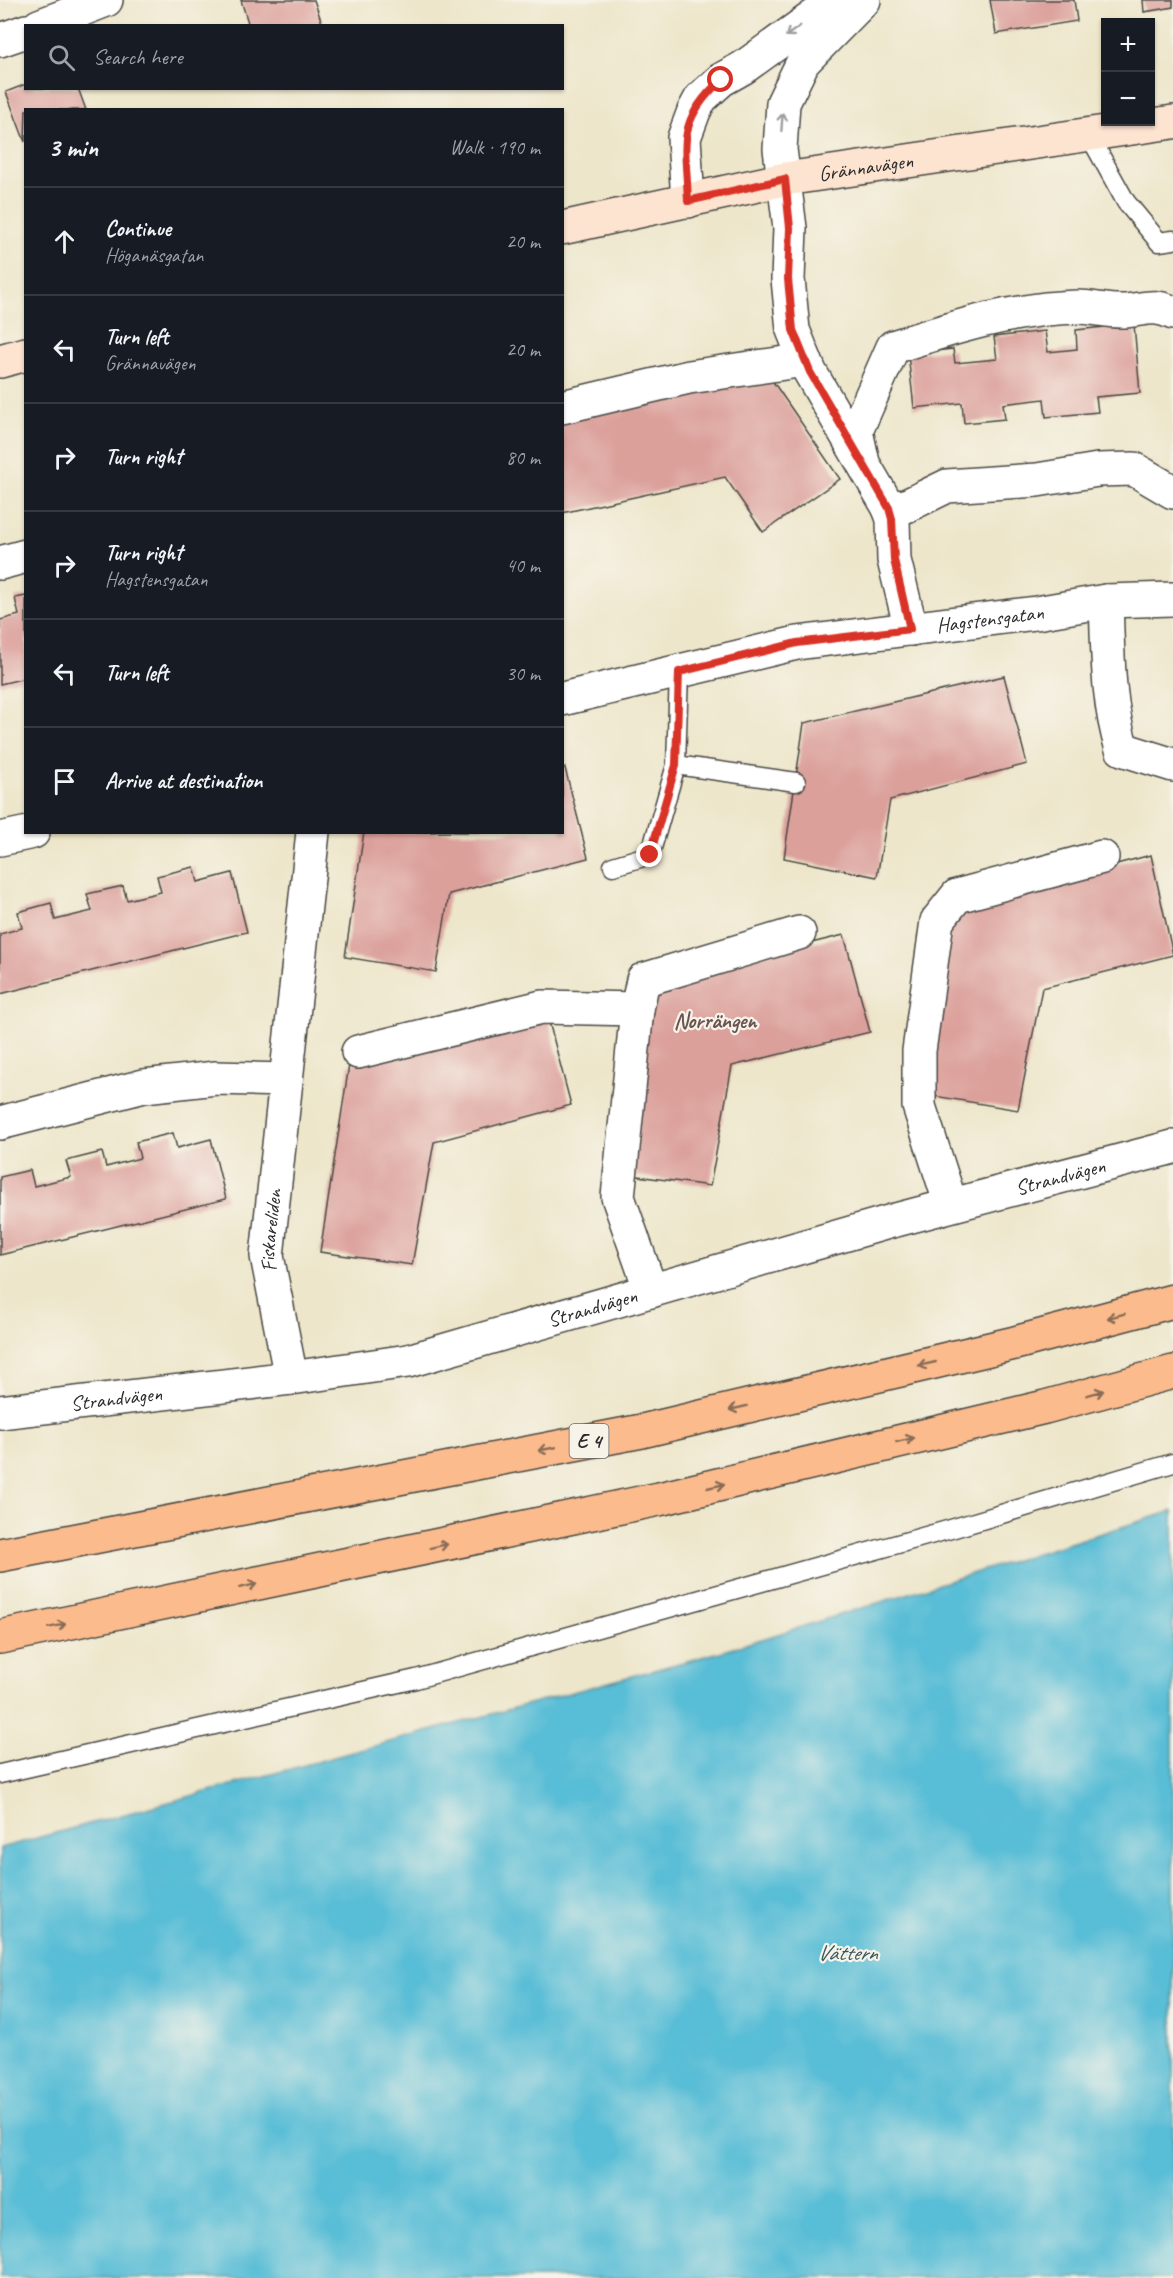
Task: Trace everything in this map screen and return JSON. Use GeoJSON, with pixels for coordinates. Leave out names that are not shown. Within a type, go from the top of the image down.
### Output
{"type":"FeatureCollection","features":[{"type":"Feature","properties":{"kind":"highway","name":"E 4"},"geometry":{"type":"LineString","coordinates":[[0,1555],[642,1431],[1003,1346],[1173,1301]]}},
{"type":"Feature","properties":{"kind":"highway"},"geometry":{"type":"LineString","coordinates":[[0,1637],[659,1499],[1045,1407],[1173,1372]]}},
{"type":"Feature","properties":{"kind":"main road","name":"Grännavägen"},"geometry":{"type":"LineString","coordinates":[[564,228],[785,179],[1173,122]]}},
{"type":"Feature","properties":{"kind":"main road"},"geometry":{"type":"LineString","coordinates":[[0,361],[24,355]]}},
{"type":"Feature","properties":{"kind":"street"},"geometry":{"type":"LineString","coordinates":[[44,24],[106,0]]}},
{"type":"Feature","properties":{"kind":"street"},"geometry":{"type":"LineString","coordinates":[[688,201],[684,138],[701,98],[721,80],[744,67],[827,7],[842,0]]}},
{"type":"Feature","properties":{"kind":"street"},"geometry":{"type":"LineString","coordinates":[[864,0],[803,62],[783,103],[780,149],[790,228],[788,279],[793,330],[805,360],[889,508],[892,519],[894,560],[910,629]]}},
{"type":"Feature","properties":{"kind":"street"},"geometry":{"type":"LineString","coordinates":[[0,40],[24,32]]}},
{"type":"Feature","properties":{"kind":"street"},"geometry":{"type":"LineString","coordinates":[[863,463],[856,431],[893,347],[946,330],[1026,312],[1079,307],[1123,311],[1161,307],[1173,313]]}},
{"type":"Feature","properties":{"kind":"street"},"geometry":{"type":"LineString","coordinates":[[564,407],[689,376],[805,360]]}},
{"type":"Feature","properties":{"kind":"street"},"geometry":{"type":"LineString","coordinates":[[889,508],[906,506],[947,486],[1037,480],[1098,470],[1134,469],[1173,492]]}},
{"type":"Feature","properties":{"kind":"street"},"geometry":{"type":"LineString","coordinates":[[0,563],[24,557]]}},
{"type":"Feature","properties":{"kind":"street","name":"Hagstensgatan"},"geometry":{"type":"LineString","coordinates":[[564,699],[797,643],[1036,613],[1106,601],[1173,599]]}},
{"type":"Feature","properties":{"kind":"street"},"geometry":{"type":"LineString","coordinates":[[1106,601],[1108,669],[1113,721],[1122,749],[1173,765]]}},
{"type":"Feature","properties":{"kind":"street"},"geometry":{"type":"LineString","coordinates":[[0,839],[24,834]]}},
{"type":"Feature","properties":{"kind":"street","name":"Fiskareliden"},"geometry":{"type":"LineString","coordinates":[[291,1378],[267,1256],[313,834]]}},
{"type":"Feature","properties":{"kind":"street"},"geometry":{"type":"LineString","coordinates":[[951,1205],[919,1106],[919,1051],[938,921],[957,896],[1102,856]]}},
{"type":"Feature","properties":{"kind":"street"},"geometry":{"type":"LineString","coordinates":[[651,1291],[618,1197],[637,1009],[643,980],[799,933]]}},
{"type":"Feature","properties":{"kind":"street"},"geometry":{"type":"LineString","coordinates":[[358,1052],[542,1007],[637,1009]]}},
{"type":"Feature","properties":{"kind":"street"},"geometry":{"type":"LineString","coordinates":[[0,1123],[144,1086],[216,1077],[286,1080]]}},
{"type":"Feature","properties":{"kind":"street","name":"Strandvägen"},"geometry":{"type":"LineString","coordinates":[[0,1412],[291,1378],[408,1361],[951,1205],[1173,1147]]}},
{"type":"Feature","properties":{"kind":"lane"},"geometry":{"type":"LineString","coordinates":[[1089,135],[1126,202],[1159,242],[1173,240]]}},
{"type":"Feature","properties":{"kind":"lane"},"geometry":{"type":"LineString","coordinates":[[613,866],[650,855],[676,765],[679,672]]}},
{"type":"Feature","properties":{"kind":"lane"},"geometry":{"type":"LineString","coordinates":[[676,765],[796,782]]}},
{"type":"Feature","properties":{"kind":"lane"},"geometry":{"type":"LineString","coordinates":[[0,1774],[416,1678],[951,1529],[1173,1463]]}},
{"type":"Feature","properties":{"kind":"water","name":"Vättern"},"geometry":{"type":"Polygon","coordinates":[[[1173,1511],[1173,2278],[0,2278],[0,1848],[720,1652],[1173,1511]]]}},
{"type":"Feature","properties":{"kind":"building"},"geometry":{"type":"Polygon","coordinates":[[[241,0],[314,0],[322,24],[248,24],[241,0]]]}},
{"type":"Feature","properties":{"kind":"building"},"geometry":{"type":"Polygon","coordinates":[[[990,0],[1074,0],[1077,21],[996,34],[990,0]]]}},
{"type":"Feature","properties":{"kind":"building"},"geometry":{"type":"Polygon","coordinates":[[[1143,0],[1173,0],[1173,7],[1144,12],[1143,0]]]}},
{"type":"Feature","properties":{"kind":"building"},"geometry":{"type":"Polygon","coordinates":[[[24,85],[24,90],[79,90],[85,108],[24,108],[24,139],[6,92],[24,85]]]}},
{"type":"Feature","properties":{"kind":"building"},"geometry":{"type":"Polygon","coordinates":[[[1134,324],[1140,393],[1096,397],[1098,412],[1046,417],[1044,399],[1003,404],[1005,419],[964,423],[962,403],[914,408],[908,354],[953,349],[955,363],[997,359],[994,337],[1045,331],[1048,352],[1077,349],[1076,330],[1134,324]]]}},
{"type":"Feature","properties":{"kind":"building"},"geometry":{"type":"Polygon","coordinates":[[[765,370],[840,479],[763,532],[725,477],[564,513],[564,416],[765,370]]]}},
{"type":"Feature","properties":{"kind":"building"},"geometry":{"type":"Polygon","coordinates":[[[24,596],[24,678],[0,684],[0,620],[19,615],[15,598],[24,596]]]}},
{"type":"Feature","properties":{"kind":"building"},"geometry":{"type":"Polygon","coordinates":[[[1004,676],[1027,764],[890,800],[877,877],[784,858],[804,723],[1004,676]]]}},
{"type":"Feature","properties":{"kind":"building"},"geometry":{"type":"Polygon","coordinates":[[[565,768],[588,858],[449,894],[436,972],[345,957],[364,834],[564,834],[565,768]]]}},
{"type":"Feature","properties":{"kind":"building"},"geometry":{"type":"Polygon","coordinates":[[[1151,855],[1173,955],[1042,988],[1018,1110],[928,1095],[953,907],[1151,855]]]}},
{"type":"Feature","properties":{"kind":"building"},"geometry":{"type":"Polygon","coordinates":[[[194,867],[198,882],[232,873],[247,932],[0,994],[0,934],[22,928],[18,912],[51,903],[55,920],[92,911],[87,894],[123,886],[127,900],[161,892],[157,876],[194,867]]]}},
{"type":"Feature","properties":{"kind":"building"},"geometry":{"type":"Polygon","coordinates":[[[844,935],[870,1032],[732,1066],[710,1186],[623,1174],[646,984],[844,935]]]}},
{"type":"Feature","properties":{"kind":"building"},"geometry":{"type":"Polygon","coordinates":[[[547,1014],[571,1105],[434,1142],[412,1265],[320,1252],[349,1065],[547,1014]]]}},
{"type":"Feature","properties":{"kind":"building"},"geometry":{"type":"Polygon","coordinates":[[[173,1133],[177,1148],[211,1139],[226,1199],[0,1255],[0,1177],[30,1170],[34,1186],[71,1177],[66,1161],[102,1152],[106,1167],[140,1158],[136,1142],[173,1133]]]}},
{"type":"Feature","properties":{"kind":"district","name":"Norrängen"},"geometry":{"type":"Point","coordinates":[715,1021]}},
{"type":"Feature","properties":{"kind":"route"},"geometry":{"type":"LineString","coordinates":[[650,855],[676,765],[679,672],[797,643],[910,629],[894,560],[892,519],[889,508],[810,372],[793,330],[788,279],[790,228],[785,179],[688,201],[684,138],[701,98],[721,80]]}}]}
